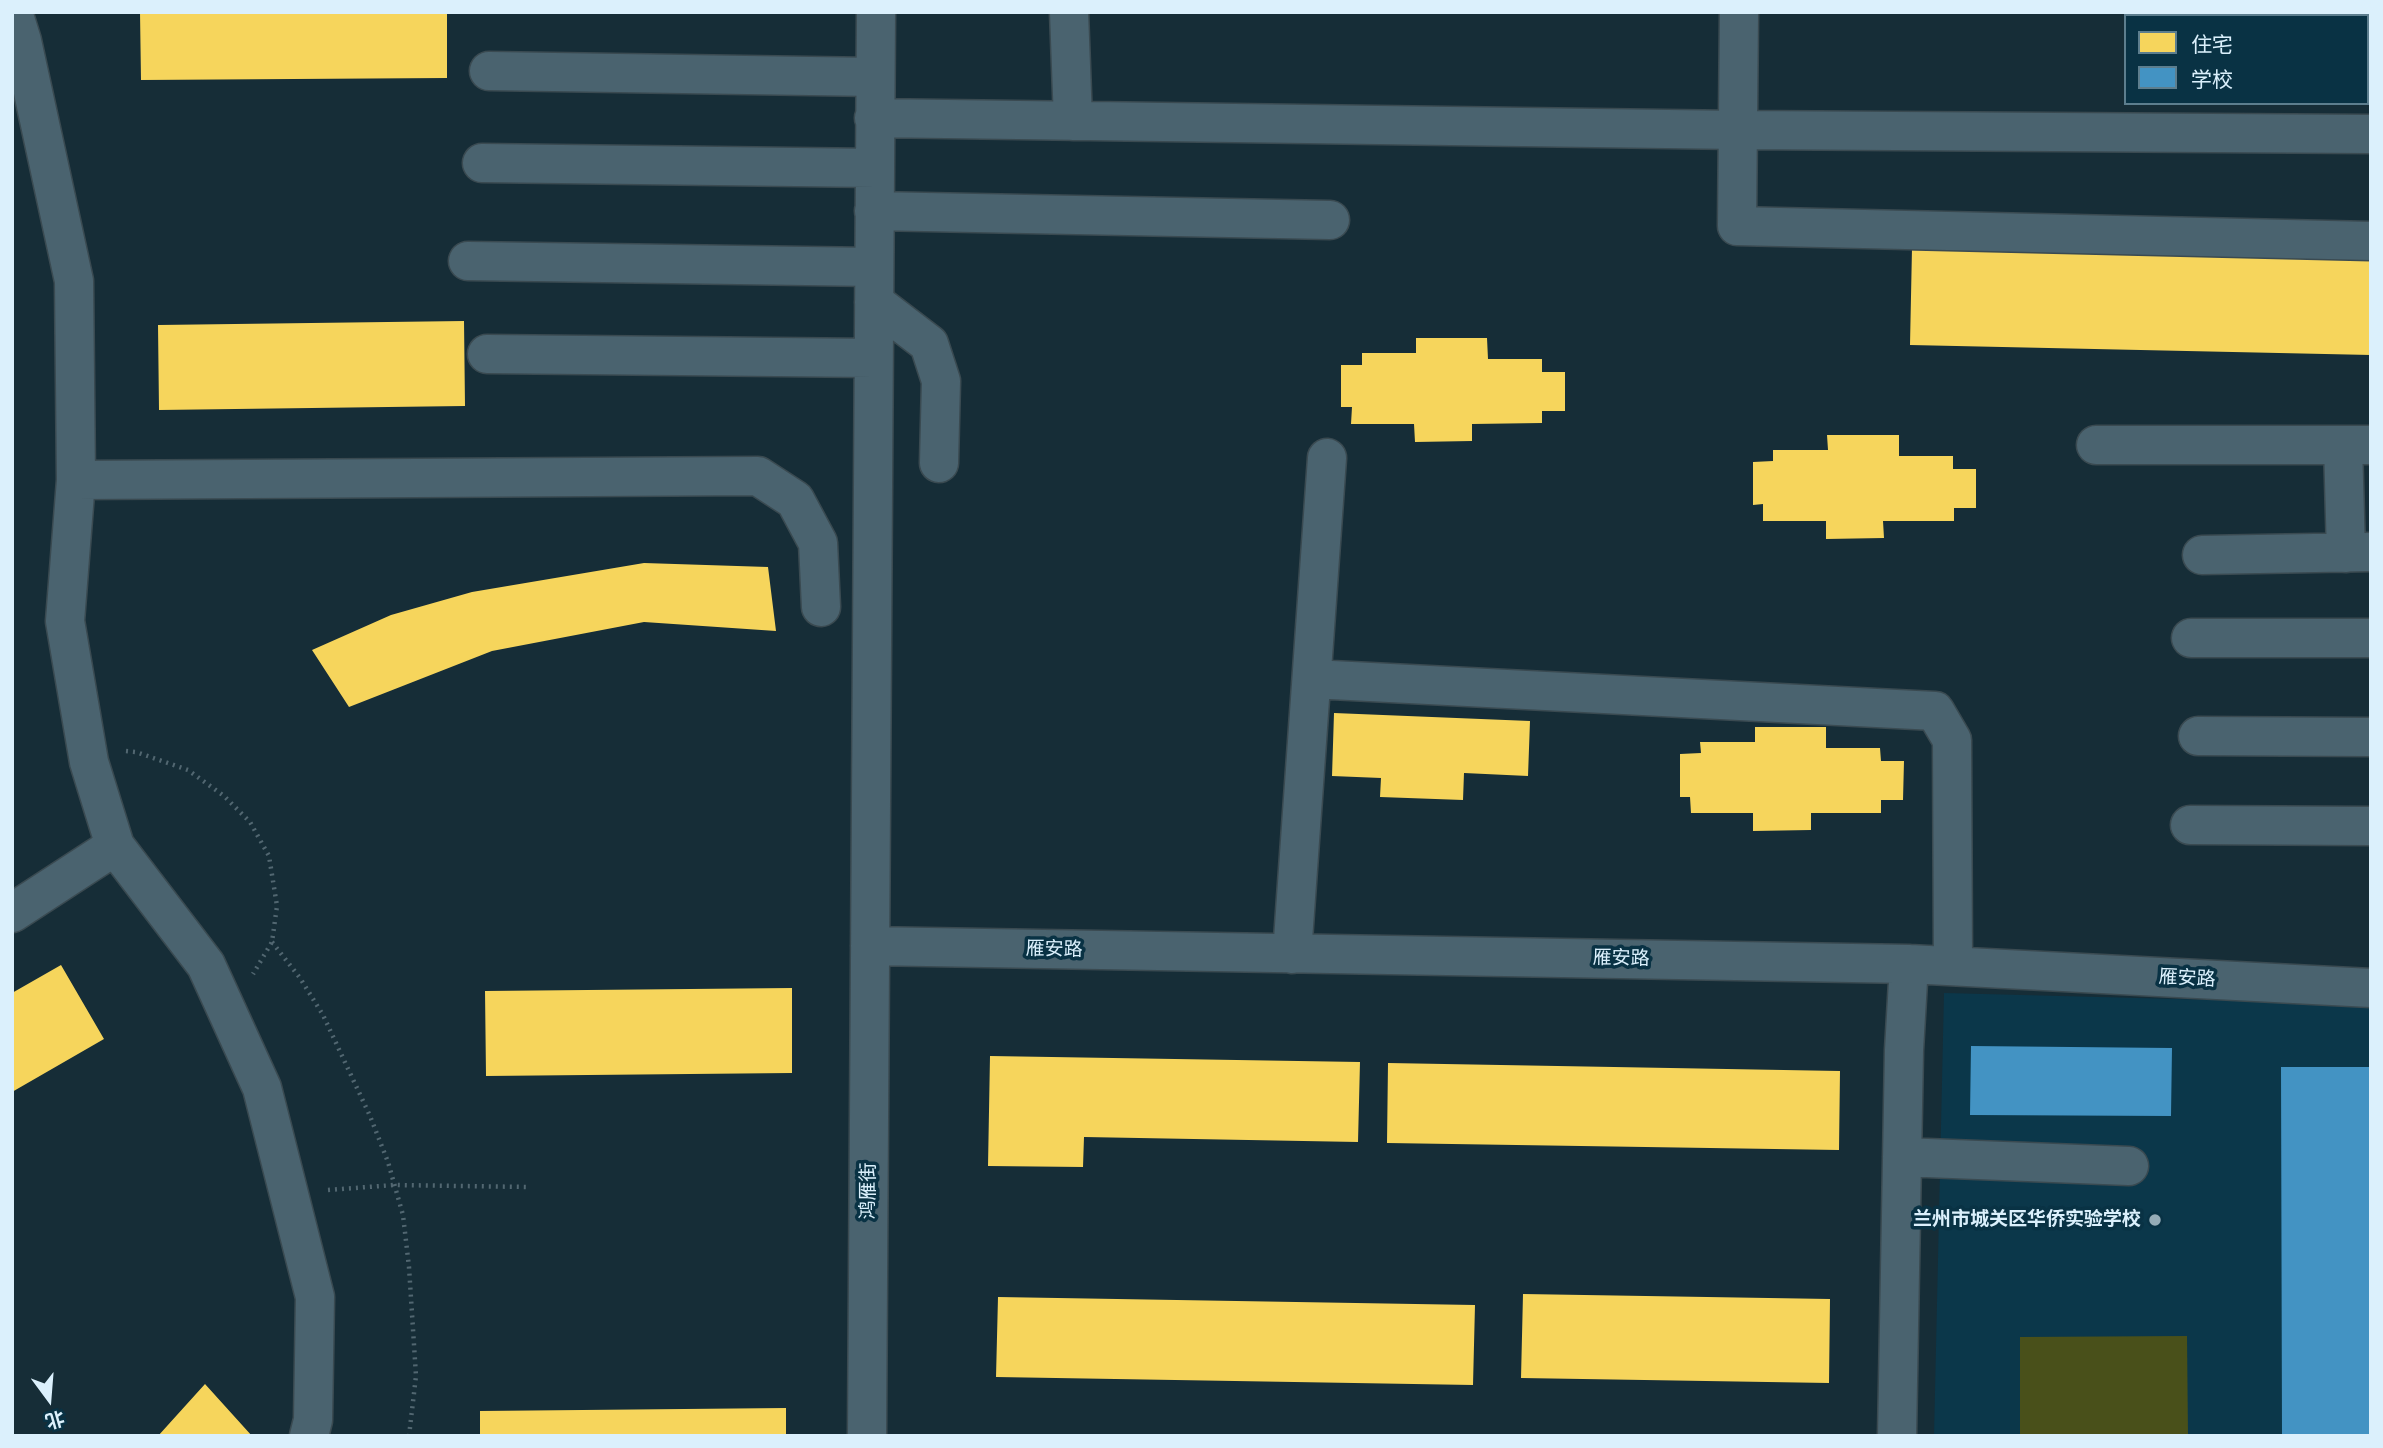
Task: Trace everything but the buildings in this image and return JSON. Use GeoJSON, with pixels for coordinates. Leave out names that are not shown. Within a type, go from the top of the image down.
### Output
{"type":"FeatureCollection","features":[{"type":"Feature","properties":{"kind":"street"},"geometry":{"type":"LineString","coordinates":[[13,12],[22,41],[74,281],[76,481],[65,621],[87,748],[115,846],[206,965],[262,1088],[315,1297],[313,1420],[309,1436]]}},
{"type":"Feature","properties":{"kind":"street","name":"鸿雁街"},"geometry":{"type":"LineString","coordinates":[[867,1436],[876,12]]}},
{"type":"Feature","properties":{"kind":"street"},"geometry":{"type":"LineString","coordinates":[[1069,12],[1073,121]]}},
{"type":"Feature","properties":{"kind":"street"},"geometry":{"type":"LineString","coordinates":[[1739,12],[1737,226],[2371,241]]}},
{"type":"Feature","properties":{"kind":"street"},"geometry":{"type":"LineString","coordinates":[[489,71],[875,77]]}},
{"type":"Feature","properties":{"kind":"street"},"geometry":{"type":"LineString","coordinates":[[874,118],[1739,130],[2371,134]]}},
{"type":"Feature","properties":{"kind":"street"},"geometry":{"type":"LineString","coordinates":[[482,163],[875,168]]}},
{"type":"Feature","properties":{"kind":"street"},"geometry":{"type":"LineString","coordinates":[[874,211],[1330,220]]}},
{"type":"Feature","properties":{"kind":"street"},"geometry":{"type":"LineString","coordinates":[[468,261],[874,284],[929,344],[941,381],[939,463]]}},
{"type":"Feature","properties":{"kind":"street"},"geometry":{"type":"LineString","coordinates":[[487,354],[873,358]]}},
{"type":"Feature","properties":{"kind":"street"},"geometry":{"type":"LineString","coordinates":[[2096,445],[2357,445],[2359,553],[2202,555]]}},
{"type":"Feature","properties":{"kind":"street"},"geometry":{"type":"LineString","coordinates":[[1292,954],[1327,458]]}},
{"type":"Feature","properties":{"kind":"street"},"geometry":{"type":"LineString","coordinates":[[76,481],[758,476],[795,500],[818,542],[821,607]]}},
{"type":"Feature","properties":{"kind":"street"},"geometry":{"type":"LineString","coordinates":[[2191,638],[2371,638]]}},
{"type":"Feature","properties":{"kind":"street"},"geometry":{"type":"LineString","coordinates":[[1312,679],[1935,712],[1952,740],[1953,966]]}},
{"type":"Feature","properties":{"kind":"street"},"geometry":{"type":"LineString","coordinates":[[2198,736],[2371,737]]}},
{"type":"Feature","properties":{"kind":"street"},"geometry":{"type":"LineString","coordinates":[[2190,825],[2371,825]]}},
{"type":"Feature","properties":{"kind":"street"},"geometry":{"type":"LineString","coordinates":[[12,913],[115,846]]}},
{"type":"Feature","properties":{"kind":"street","name":"雁安路"},"geometry":{"type":"LineString","coordinates":[[870,947],[1909,964],[2371,988]]}},
{"type":"Feature","properties":{"kind":"street"},"geometry":{"type":"LineString","coordinates":[[1897,1436],[1904,1050],[1909,964]]}},
{"type":"Feature","properties":{"kind":"street"},"geometry":{"type":"LineString","coordinates":[[1902,1157],[2129,1166]]}},
{"type":"Feature","properties":{"kind":"path"},"geometry":{"type":"LineString","coordinates":[[87,748],[136,752],[188,770],[224,796],[250,822],[269,856],[278,906],[272,942],[248,982],[224,1006]]}},
{"type":"Feature","properties":{"kind":"path"},"geometry":{"type":"LineString","coordinates":[[272,942],[300,978],[323,1015],[370,1116],[403,1215],[410,1267],[416,1376],[409,1436]]}},
{"type":"Feature","properties":{"kind":"path"},"geometry":{"type":"LineString","coordinates":[[289,1193],[394,1185],[528,1187]]}},
{"type":"Feature","properties":{"kind":"shaded area","name":"兰州市城关区华侨实验学校"},"geometry":{"type":"Polygon","coordinates":[[[1944,993],[2371,1004],[2371,1436],[1934,1436],[1944,993]]]}},
{"type":"Feature","properties":{"kind":"green space"},"geometry":{"type":"Polygon","coordinates":[[[2187,1336],[2188,1436],[2020,1436],[2020,1337],[2187,1336]]]}},
{"type":"Feature","properties":{"kind":"place","name":"兰州市城关区华侨实验学校"},"geometry":{"type":"Point","coordinates":[2155,1220]}}]}
